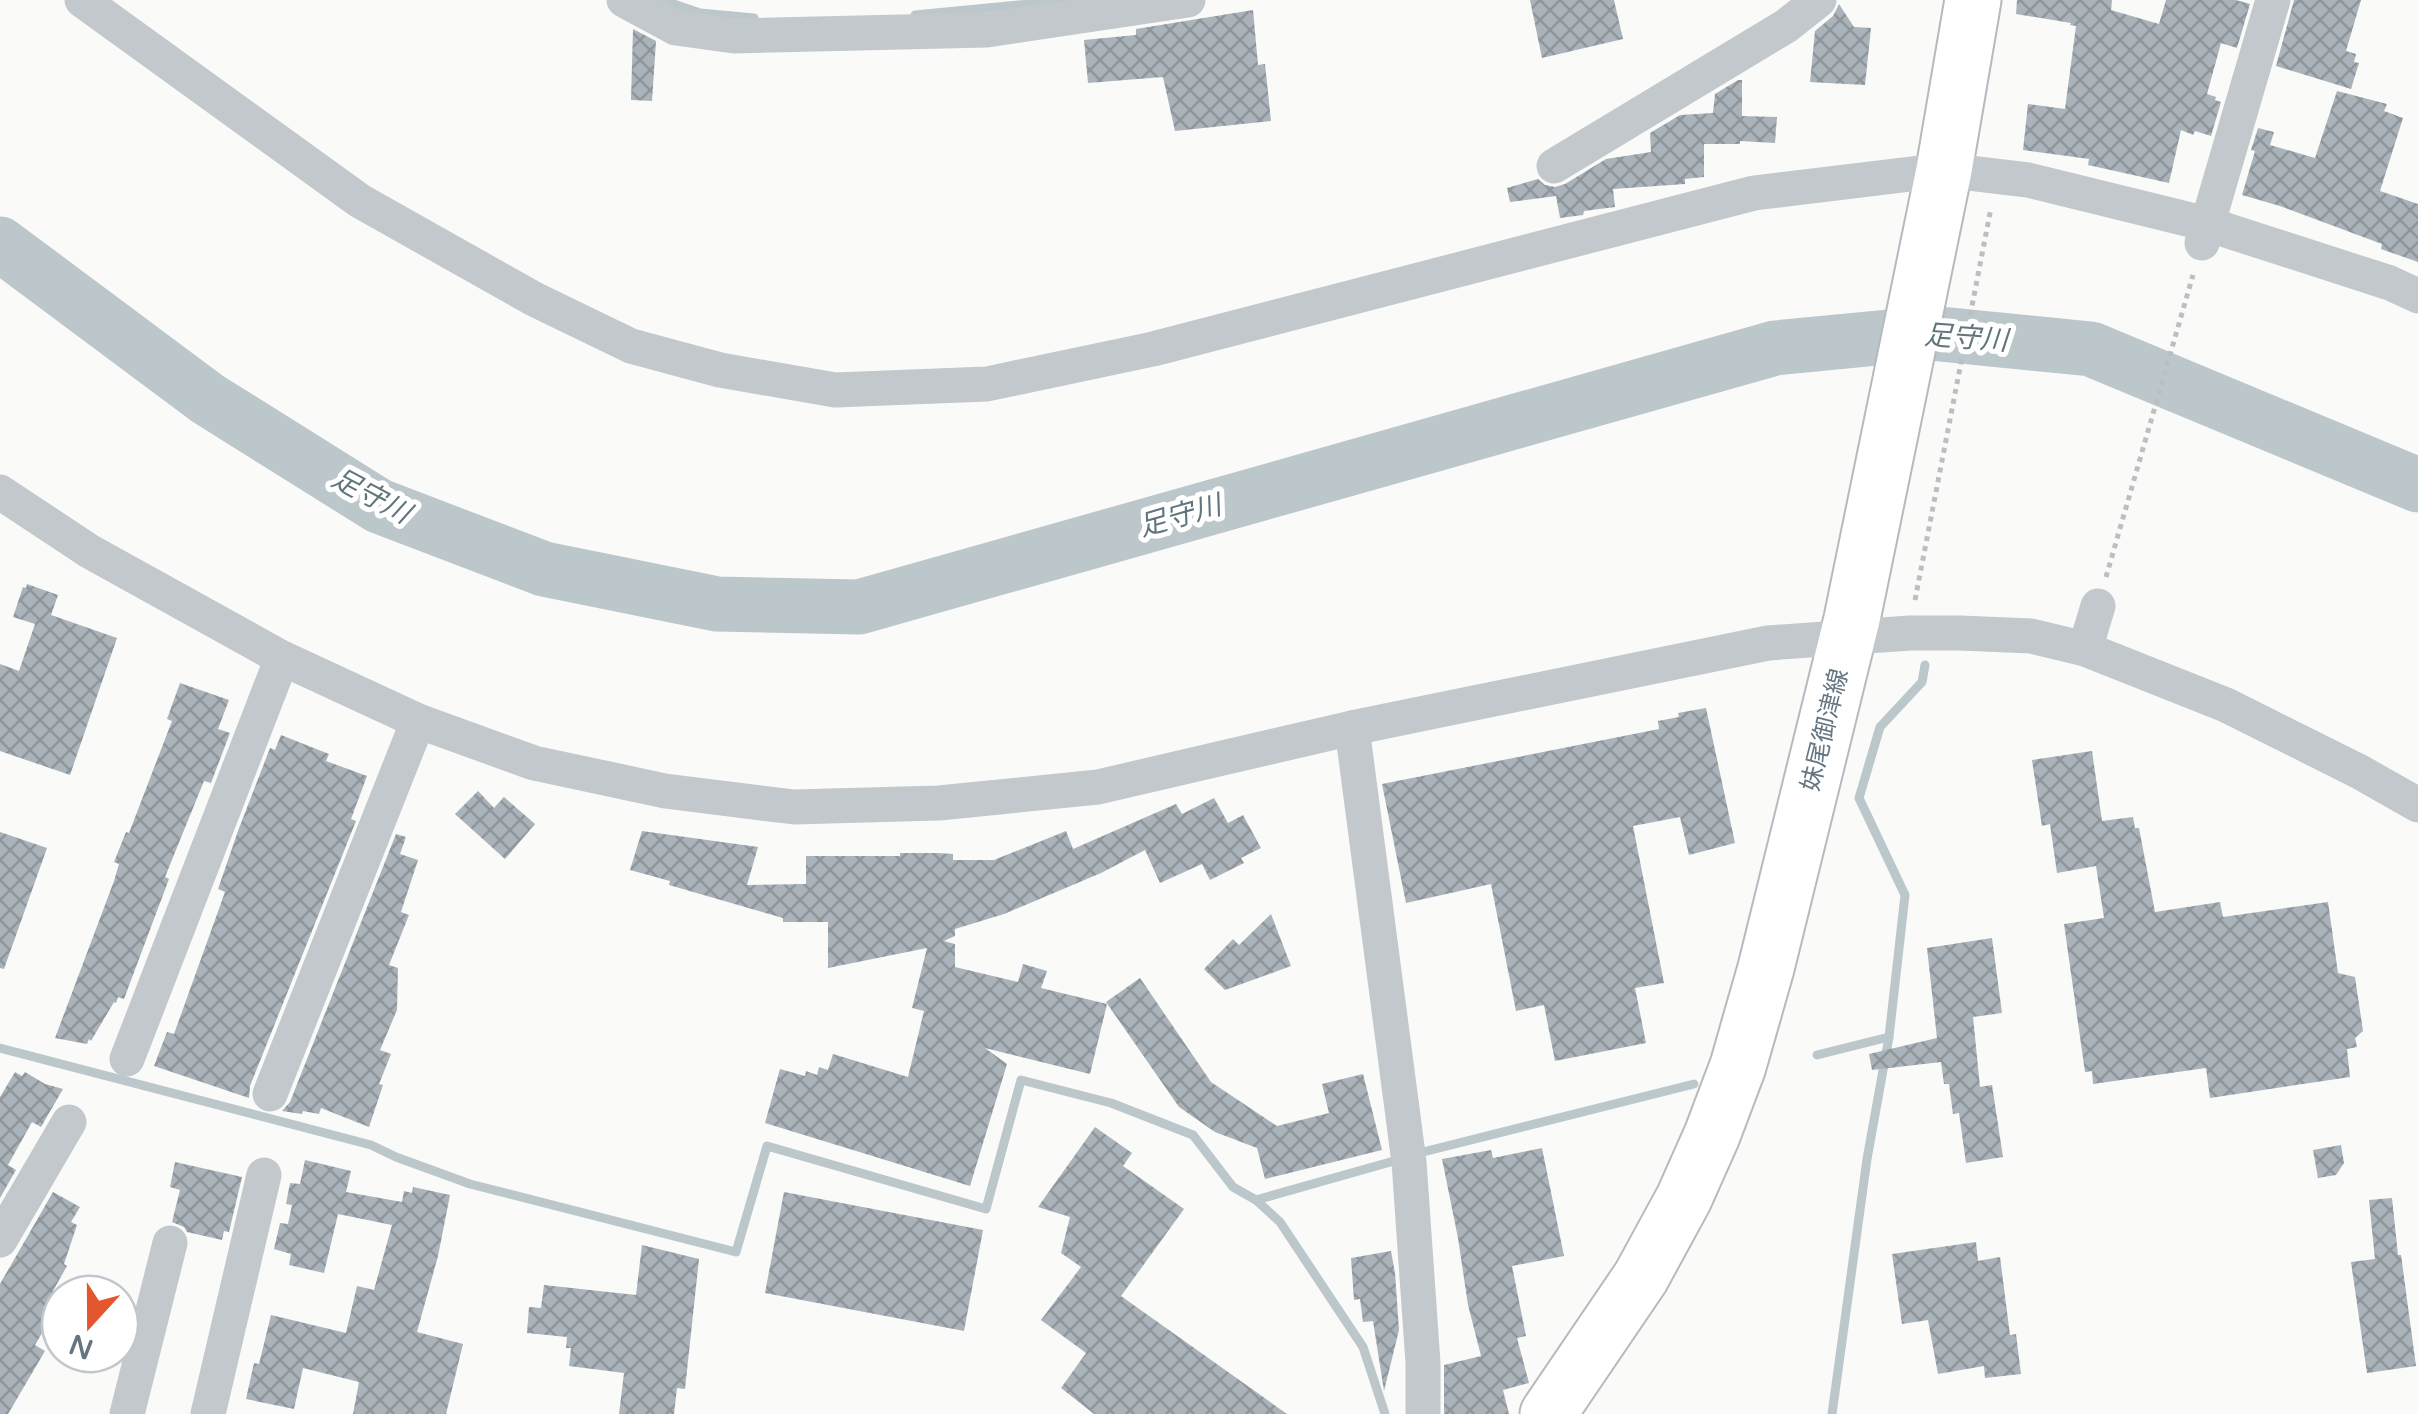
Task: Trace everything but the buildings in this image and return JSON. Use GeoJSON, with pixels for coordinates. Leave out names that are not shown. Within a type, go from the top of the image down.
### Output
{"type":"FeatureCollection","features":[{"type":"Feature","properties":{"kind":"main road","name":"妹尾御津線"},"geometry":{"type":"LineString","coordinates":[[1548,1414],[1641,1277],[1684,1198],[1738,1066],[1850,629],[1974,0]]}},
{"type":"Feature","properties":{"kind":"street"},"geometry":{"type":"LineString","coordinates":[[82,0],[360,201],[534,299],[631,346],[720,370],[835,390],[987,384],[1154,349],[1754,193],[2028,180],[2204,234],[2390,283],[2418,296]]}},
{"type":"Feature","properties":{"kind":"street"},"geometry":{"type":"LineString","coordinates":[[624,0],[676,28],[734,36],[987,30],[1188,0]]}},
{"type":"Feature","properties":{"kind":"street"},"geometry":{"type":"LineString","coordinates":[[1554,166],[1786,26],[1819,0]]}},
{"type":"Feature","properties":{"kind":"street"},"geometry":{"type":"LineString","coordinates":[[2204,234],[2273,0]]}},
{"type":"Feature","properties":{"kind":"street"},"geometry":{"type":"LineString","coordinates":[[0,492],[89,551],[282,658],[418,720],[534,763],[665,790],[794,807],[938,803],[1098,787],[1352,728],[1850,629],[2031,636],[2085,649],[2226,705],[2418,805]]}},
{"type":"Feature","properties":{"kind":"street"},"geometry":{"type":"LineString","coordinates":[[2085,649],[2098,606]]}},
{"type":"Feature","properties":{"kind":"street"},"geometry":{"type":"LineString","coordinates":[[127,1059],[282,658]]}},
{"type":"Feature","properties":{"kind":"street"},"geometry":{"type":"LineString","coordinates":[[270,1094],[418,720]]}},
{"type":"Feature","properties":{"kind":"street"},"geometry":{"type":"LineString","coordinates":[[1352,728],[1408,1155],[1424,1363],[1423,1414]]}},
{"type":"Feature","properties":{"kind":"street"},"geometry":{"type":"LineString","coordinates":[[0,1240],[69,1122]]}},
{"type":"Feature","properties":{"kind":"street"},"geometry":{"type":"LineString","coordinates":[[208,1414],[264,1175]]}},
{"type":"Feature","properties":{"kind":"street"},"geometry":{"type":"LineString","coordinates":[[127,1414],[170,1243]]}},
{"type":"Feature","properties":{"kind":"path"},"geometry":{"type":"LineString","coordinates":[[1912,618],[1994,191]]}},
{"type":"Feature","properties":{"kind":"path"},"geometry":{"type":"LineString","coordinates":[[2098,606],[2204,234]]}},
{"type":"Feature","properties":{"kind":"waterway"},"geometry":{"type":"LineString","coordinates":[[662,0],[700,13],[754,18]]}},
{"type":"Feature","properties":{"kind":"waterway"},"geometry":{"type":"LineString","coordinates":[[915,15],[1071,0]]}},
{"type":"Feature","properties":{"kind":"waterway","name":"足守川"},"geometry":{"type":"LineString","coordinates":[[0,244],[208,399],[379,506],[544,569],[717,604],[859,607],[1775,348],[1930,333],[2091,349],[2418,485]]}},
{"type":"Feature","properties":{"kind":"waterway"},"geometry":{"type":"LineString","coordinates":[[1832,1414],[1867,1159],[1889,1037],[1905,895],[1859,798],[1880,727],[1922,682],[1925,665]]}},
{"type":"Feature","properties":{"kind":"waterway"},"geometry":{"type":"LineString","coordinates":[[1817,1055],[1889,1037]]}},
{"type":"Feature","properties":{"kind":"waterway"},"geometry":{"type":"LineString","coordinates":[[0,1048],[371,1145],[470,1184],[736,1252],[767,1146],[986,1209],[1021,1080],[1111,1103],[1193,1135],[1233,1187],[1256,1200],[1280,1222],[1363,1347],[1385,1414]]}},
{"type":"Feature","properties":{"kind":"waterway"},"geometry":{"type":"LineString","coordinates":[[1415,1154],[1694,1084]]}},
{"type":"Feature","properties":{"kind":"waterway"},"geometry":{"type":"LineString","coordinates":[[1256,1200],[1401,1159]]}}]}
